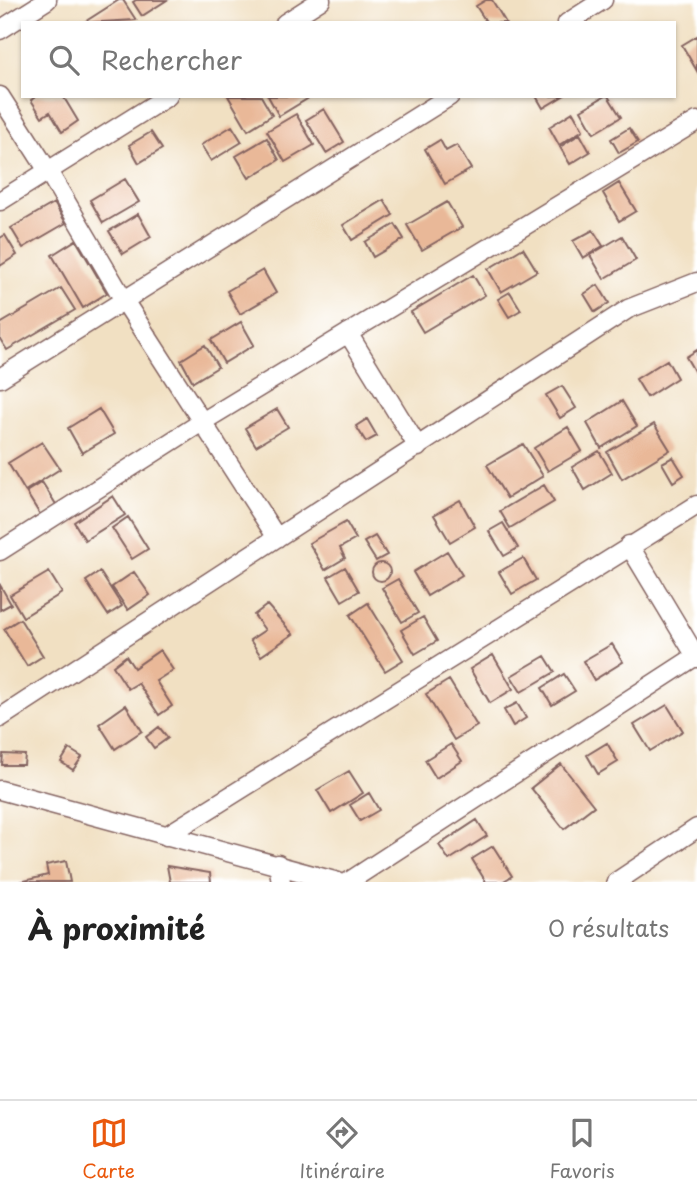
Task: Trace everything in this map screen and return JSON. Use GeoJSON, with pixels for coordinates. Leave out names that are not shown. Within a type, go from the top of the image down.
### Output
{"type":"FeatureCollection","features":[{"type":"Feature","properties":{"kind":"street"},"geometry":{"type":"LineString","coordinates":[[0,30],[47,0]]}},
{"type":"Feature","properties":{"kind":"street"},"geometry":{"type":"LineString","coordinates":[[288,21],[321,0]]}},
{"type":"Feature","properties":{"kind":"street"},"geometry":{"type":"LineString","coordinates":[[570,21],[603,0]]}},
{"type":"Feature","properties":{"kind":"street"},"geometry":{"type":"LineString","coordinates":[[0,96],[48,171],[125,302],[277,538]]}},
{"type":"Feature","properties":{"kind":"street"},"geometry":{"type":"LineString","coordinates":[[0,201],[165,98]]}},
{"type":"Feature","properties":{"kind":"street"},"geometry":{"type":"LineString","coordinates":[[0,378],[447,98]]}},
{"type":"Feature","properties":{"kind":"street"},"geometry":{"type":"LineString","coordinates":[[0,551],[202,422],[697,121]]}},
{"type":"Feature","properties":{"kind":"street"},"geometry":{"type":"LineString","coordinates":[[0,718],[628,309],[697,282]]}},
{"type":"Feature","properties":{"kind":"street"},"geometry":{"type":"LineString","coordinates":[[348,333],[418,447]]}},
{"type":"Feature","properties":{"kind":"street"},"geometry":{"type":"LineString","coordinates":[[166,836],[697,505]]}},
{"type":"Feature","properties":{"kind":"street"},"geometry":{"type":"LineString","coordinates":[[348,882],[696,657],[629,545]]}},
{"type":"Feature","properties":{"kind":"street"},"geometry":{"type":"LineString","coordinates":[[0,790],[338,882]]}},
{"type":"Feature","properties":{"kind":"street"},"geometry":{"type":"LineString","coordinates":[[616,882],[697,828]]}},
{"type":"Feature","properties":{"kind":"street"},"geometry":{"type":"LineString","coordinates":[[278,864],[281,882]]}},
{"type":"Feature","properties":{"kind":"building"},"geometry":{"type":"Polygon","coordinates":[[[119,0],[123,0],[136,20],[118,21],[86,21],[119,0]]]}},
{"type":"Feature","properties":{"kind":"building"},"geometry":{"type":"Polygon","coordinates":[[[167,0],[142,16],[133,2],[167,0]]]}},
{"type":"Feature","properties":{"kind":"building"},"geometry":{"type":"Polygon","coordinates":[[[486,0],[492,0],[505,21],[486,21],[476,6],[486,0]]]}},
{"type":"Feature","properties":{"kind":"building"},"geometry":{"type":"Polygon","coordinates":[[[697,36],[697,71],[682,45],[697,36]]]}},
{"type":"Feature","properties":{"kind":"building"},"geometry":{"type":"Polygon","coordinates":[[[64,98],[78,121],[62,132],[50,112],[42,117],[31,100],[64,98]]]}},
{"type":"Feature","properties":{"kind":"building"},"geometry":{"type":"Polygon","coordinates":[[[229,98],[262,98],[272,115],[248,130],[229,98]]]}},
{"type":"Feature","properties":{"kind":"building"},"geometry":{"type":"Polygon","coordinates":[[[269,98],[309,98],[279,116],[269,98]]]}},
{"type":"Feature","properties":{"kind":"building"},"geometry":{"type":"Polygon","coordinates":[[[537,98],[560,98],[543,108],[537,98]]]}},
{"type":"Feature","properties":{"kind":"building"},"geometry":{"type":"Polygon","coordinates":[[[602,98],[609,98],[621,117],[594,133],[581,110],[602,98]]]}},
{"type":"Feature","properties":{"kind":"building"},"geometry":{"type":"Polygon","coordinates":[[[324,109],[344,142],[326,153],[306,120],[324,109]]]}},
{"type":"Feature","properties":{"kind":"building"},"geometry":{"type":"Polygon","coordinates":[[[573,112],[583,130],[559,145],[549,127],[573,112]]]}},
{"type":"Feature","properties":{"kind":"building"},"geometry":{"type":"Polygon","coordinates":[[[296,114],[314,145],[285,162],[267,131],[296,114]]]}},
{"type":"Feature","properties":{"kind":"building"},"geometry":{"type":"Polygon","coordinates":[[[232,126],[242,142],[211,161],[201,145],[232,126]]]}},
{"type":"Feature","properties":{"kind":"building"},"geometry":{"type":"Polygon","coordinates":[[[629,128],[638,142],[619,153],[611,139],[629,128]]]}},
{"type":"Feature","properties":{"kind":"building"},"geometry":{"type":"Polygon","coordinates":[[[151,132],[162,149],[139,163],[129,145],[151,132]]]}},
{"type":"Feature","properties":{"kind":"building"},"geometry":{"type":"Polygon","coordinates":[[[580,134],[590,152],[570,164],[560,147],[580,134]]]}},
{"type":"Feature","properties":{"kind":"building"},"geometry":{"type":"Polygon","coordinates":[[[267,138],[279,160],[249,178],[236,156],[267,138]]]}},
{"type":"Feature","properties":{"kind":"building"},"geometry":{"type":"Polygon","coordinates":[[[440,140],[446,151],[457,145],[471,169],[445,184],[425,149],[440,140]]]}},
{"type":"Feature","properties":{"kind":"building"},"geometry":{"type":"Polygon","coordinates":[[[125,179],[139,202],[103,223],[90,200],[125,179]]]}},
{"type":"Feature","properties":{"kind":"building"},"geometry":{"type":"Polygon","coordinates":[[[619,183],[636,211],[619,221],[603,193],[619,183]]]}},
{"type":"Feature","properties":{"kind":"building"},"geometry":{"type":"Polygon","coordinates":[[[384,200],[393,215],[352,240],[343,225],[384,200]]]}},
{"type":"Feature","properties":{"kind":"building"},"geometry":{"type":"Polygon","coordinates":[[[447,202],[462,227],[422,250],[407,225],[447,202]]]}},
{"type":"Feature","properties":{"kind":"building"},"geometry":{"type":"Polygon","coordinates":[[[54,203],[66,223],[23,248],[11,228],[54,203]]]}},
{"type":"Feature","properties":{"kind":"building"},"geometry":{"type":"Polygon","coordinates":[[[138,214],[151,237],[123,254],[109,231],[138,214]]]}},
{"type":"Feature","properties":{"kind":"building"},"geometry":{"type":"Polygon","coordinates":[[[395,224],[404,239],[373,257],[365,242],[395,224]]]}},
{"type":"Feature","properties":{"kind":"building"},"geometry":{"type":"Polygon","coordinates":[[[593,230],[603,246],[583,258],[573,241],[593,230]]]}},
{"type":"Feature","properties":{"kind":"building"},"geometry":{"type":"Polygon","coordinates":[[[5,235],[17,255],[0,266],[0,238],[5,235]]]}},
{"type":"Feature","properties":{"kind":"building"},"geometry":{"type":"Polygon","coordinates":[[[622,236],[636,260],[604,279],[590,255],[622,236]]]}},
{"type":"Feature","properties":{"kind":"building"},"geometry":{"type":"Polygon","coordinates":[[[76,240],[107,293],[83,308],[52,255],[76,240]]]}},
{"type":"Feature","properties":{"kind":"building"},"geometry":{"type":"Polygon","coordinates":[[[523,248],[537,271],[501,292],[488,269],[523,248]]]}},
{"type":"Feature","properties":{"kind":"building"},"geometry":{"type":"Polygon","coordinates":[[[263,270],[276,293],[240,314],[227,291],[263,270]]]}},
{"type":"Feature","properties":{"kind":"building"},"geometry":{"type":"Polygon","coordinates":[[[473,275],[485,295],[423,332],[411,312],[473,275]]]}},
{"type":"Feature","properties":{"kind":"building"},"geometry":{"type":"Polygon","coordinates":[[[598,285],[609,303],[595,312],[584,294],[598,285]]]}},
{"type":"Feature","properties":{"kind":"building"},"geometry":{"type":"Polygon","coordinates":[[[61,288],[75,310],[7,350],[0,339],[0,324],[61,288]]]}},
{"type":"Feature","properties":{"kind":"building"},"geometry":{"type":"Polygon","coordinates":[[[510,292],[521,310],[509,317],[498,299],[510,292]]]}},
{"type":"Feature","properties":{"kind":"building"},"geometry":{"type":"Polygon","coordinates":[[[241,322],[254,345],[224,363],[211,340],[241,322]]]}},
{"type":"Feature","properties":{"kind":"building"},"geometry":{"type":"Polygon","coordinates":[[[205,345],[218,367],[193,382],[181,360],[205,345]]]}},
{"type":"Feature","properties":{"kind":"building"},"geometry":{"type":"Polygon","coordinates":[[[697,350],[697,376],[686,357],[697,350]]]}},
{"type":"Feature","properties":{"kind":"building"},"geometry":{"type":"Polygon","coordinates":[[[667,360],[677,378],[647,397],[636,379],[667,360]]]}},
{"type":"Feature","properties":{"kind":"building"},"geometry":{"type":"Polygon","coordinates":[[[562,386],[576,408],[560,418],[546,395],[562,386]]]}},
{"type":"Feature","properties":{"kind":"building"},"geometry":{"type":"Polygon","coordinates":[[[622,401],[637,426],[601,448],[587,423],[622,401]]]}},
{"type":"Feature","properties":{"kind":"building"},"geometry":{"type":"Polygon","coordinates":[[[99,409],[114,434],[82,453],[68,428],[99,409]]]}},
{"type":"Feature","properties":{"kind":"building"},"geometry":{"type":"Polygon","coordinates":[[[277,409],[288,427],[256,446],[245,428],[277,409]]]}},
{"type":"Feature","properties":{"kind":"building"},"geometry":{"type":"Polygon","coordinates":[[[367,419],[377,436],[366,442],[356,426],[367,419]]]}},
{"type":"Feature","properties":{"kind":"building"},"geometry":{"type":"Polygon","coordinates":[[[654,424],[670,450],[622,479],[607,452],[654,424]]]}},
{"type":"Feature","properties":{"kind":"building"},"geometry":{"type":"Polygon","coordinates":[[[568,427],[582,451],[548,471],[534,448],[568,427]]]}},
{"type":"Feature","properties":{"kind":"building"},"geometry":{"type":"Polygon","coordinates":[[[42,442],[60,469],[25,491],[8,463],[42,442]]]}},
{"type":"Feature","properties":{"kind":"building"},"geometry":{"type":"Polygon","coordinates":[[[523,444],[543,476],[507,498],[487,465],[523,444]]]}},
{"type":"Feature","properties":{"kind":"building"},"geometry":{"type":"Polygon","coordinates":[[[599,451],[612,473],[585,490],[572,467],[599,451]]]}},
{"type":"Feature","properties":{"kind":"building"},"geometry":{"type":"Polygon","coordinates":[[[673,457],[684,475],[673,482],[662,463],[673,457]]]}},
{"type":"Feature","properties":{"kind":"building"},"geometry":{"type":"Polygon","coordinates":[[[42,482],[57,506],[41,516],[26,492],[42,482]]]}},
{"type":"Feature","properties":{"kind":"building"},"geometry":{"type":"Polygon","coordinates":[[[544,485],[554,502],[510,528],[500,511],[544,485]]]}},
{"type":"Feature","properties":{"kind":"building"},"geometry":{"type":"Polygon","coordinates":[[[113,496],[125,515],[85,540],[74,522],[113,496]]]}},
{"type":"Feature","properties":{"kind":"building"},"geometry":{"type":"Polygon","coordinates":[[[460,500],[475,527],[450,542],[434,515],[460,500]]]}},
{"type":"Feature","properties":{"kind":"building"},"geometry":{"type":"Polygon","coordinates":[[[128,517],[148,549],[132,559],[112,528],[128,517]]]}},
{"type":"Feature","properties":{"kind":"building"},"geometry":{"type":"Polygon","coordinates":[[[346,522],[356,539],[340,548],[345,558],[325,570],[309,543],[346,522]]]}},
{"type":"Feature","properties":{"kind":"building"},"geometry":{"type":"Polygon","coordinates":[[[503,523],[518,548],[504,556],[489,531],[503,523]]]}},
{"type":"Feature","properties":{"kind":"building"},"geometry":{"type":"Polygon","coordinates":[[[375,536],[387,555],[376,561],[364,542],[375,536]]]}},
{"type":"Feature","properties":{"kind":"building"},"geometry":{"type":"Polygon","coordinates":[[[447,551],[462,575],[427,596],[413,572],[447,551]]]}},
{"type":"Feature","properties":{"kind":"building"},"geometry":{"type":"Polygon","coordinates":[[[523,558],[536,580],[512,594],[499,572],[523,558]]]}},
{"type":"Feature","properties":{"kind":"building"},"geometry":{"type":"Polygon","coordinates":[[[381,563],[387,566],[390,572],[387,578],[381,581],[375,578],[372,572],[375,566],[381,563]]]}},
{"type":"Feature","properties":{"kind":"building"},"geometry":{"type":"Polygon","coordinates":[[[345,567],[359,591],[342,601],[328,577],[345,567]]]}},
{"type":"Feature","properties":{"kind":"building"},"geometry":{"type":"Polygon","coordinates":[[[49,572],[62,593],[23,617],[10,595],[49,572]]]}},
{"type":"Feature","properties":{"kind":"building"},"geometry":{"type":"Polygon","coordinates":[[[100,572],[122,606],[108,615],[86,581],[100,572]]]}},
{"type":"Feature","properties":{"kind":"building"},"geometry":{"type":"Polygon","coordinates":[[[134,572],[150,595],[128,610],[112,587],[134,572]]]}},
{"type":"Feature","properties":{"kind":"building"},"geometry":{"type":"Polygon","coordinates":[[[398,579],[418,613],[402,622],[382,588],[398,579]]]}},
{"type":"Feature","properties":{"kind":"building"},"geometry":{"type":"Polygon","coordinates":[[[0,585],[11,604],[0,610],[0,585]]]}},
{"type":"Feature","properties":{"kind":"building"},"geometry":{"type":"Polygon","coordinates":[[[368,603],[403,660],[385,671],[350,615],[368,603]]]}},
{"type":"Feature","properties":{"kind":"building"},"geometry":{"type":"Polygon","coordinates":[[[267,605],[293,634],[261,656],[250,640],[265,630],[254,615],[267,605]]]}},
{"type":"Feature","properties":{"kind":"building"},"geometry":{"type":"Polygon","coordinates":[[[423,617],[437,641],[415,654],[401,630],[423,617]]]}},
{"type":"Feature","properties":{"kind":"building"},"geometry":{"type":"Polygon","coordinates":[[[20,619],[43,656],[27,666],[4,629],[20,619]]]}},
{"type":"Feature","properties":{"kind":"building"},"geometry":{"type":"Polygon","coordinates":[[[612,644],[623,662],[594,680],[583,661],[612,644]]]}},
{"type":"Feature","properties":{"kind":"building"},"geometry":{"type":"Polygon","coordinates":[[[160,650],[173,670],[156,681],[172,706],[159,715],[138,683],[128,689],[113,666],[126,656],[134,668],[160,650]]]}},
{"type":"Feature","properties":{"kind":"building"},"geometry":{"type":"Polygon","coordinates":[[[493,655],[513,689],[490,703],[470,669],[493,655]]]}},
{"type":"Feature","properties":{"kind":"building"},"geometry":{"type":"Polygon","coordinates":[[[545,656],[555,672],[521,692],[511,676],[545,656]]]}},
{"type":"Feature","properties":{"kind":"building"},"geometry":{"type":"Polygon","coordinates":[[[564,674],[575,691],[552,705],[542,688],[564,674]]]}},
{"type":"Feature","properties":{"kind":"building"},"geometry":{"type":"Polygon","coordinates":[[[449,680],[477,726],[454,740],[426,694],[449,680]]]}},
{"type":"Feature","properties":{"kind":"building"},"geometry":{"type":"Polygon","coordinates":[[[517,703],[526,718],[513,726],[504,710],[517,703]]]}},
{"type":"Feature","properties":{"kind":"building"},"geometry":{"type":"Polygon","coordinates":[[[126,705],[142,731],[115,749],[99,724],[126,705]]]}},
{"type":"Feature","properties":{"kind":"building"},"geometry":{"type":"Polygon","coordinates":[[[667,705],[683,731],[650,751],[634,725],[667,705]]]}},
{"type":"Feature","properties":{"kind":"building"},"geometry":{"type":"Polygon","coordinates":[[[159,727],[168,738],[154,748],[146,737],[159,727]]]}},
{"type":"Feature","properties":{"kind":"building"},"geometry":{"type":"Polygon","coordinates":[[[607,743],[618,762],[598,774],[587,755],[607,743]]]}},
{"type":"Feature","properties":{"kind":"building"},"geometry":{"type":"Polygon","coordinates":[[[451,744],[462,761],[436,778],[425,760],[451,744]]]}},
{"type":"Feature","properties":{"kind":"building"},"geometry":{"type":"Polygon","coordinates":[[[69,749],[82,757],[73,770],[61,762],[69,749]]]}},
{"type":"Feature","properties":{"kind":"building"},"geometry":{"type":"Polygon","coordinates":[[[3,754],[25,755],[24,765],[2,765],[3,754]]]}},
{"type":"Feature","properties":{"kind":"building"},"geometry":{"type":"Polygon","coordinates":[[[561,764],[594,806],[564,829],[531,788],[561,764]]]}},
{"type":"Feature","properties":{"kind":"building"},"geometry":{"type":"Polygon","coordinates":[[[349,771],[363,793],[331,813],[317,790],[349,771]]]}},
{"type":"Feature","properties":{"kind":"building"},"geometry":{"type":"Polygon","coordinates":[[[369,793],[379,810],[360,821],[350,805],[369,793]]]}},
{"type":"Feature","properties":{"kind":"building"},"geometry":{"type":"Polygon","coordinates":[[[477,820],[487,836],[449,860],[439,845],[477,820]]]}},
{"type":"Feature","properties":{"kind":"building"},"geometry":{"type":"Polygon","coordinates":[[[493,846],[512,876],[502,882],[486,882],[472,859],[493,846]]]}},
{"type":"Feature","properties":{"kind":"building"},"geometry":{"type":"Polygon","coordinates":[[[66,861],[70,882],[20,882],[48,875],[46,865],[66,861]]]}},
{"type":"Feature","properties":{"kind":"building"},"geometry":{"type":"Polygon","coordinates":[[[167,866],[210,873],[211,882],[170,882],[167,866]]]}}]}
